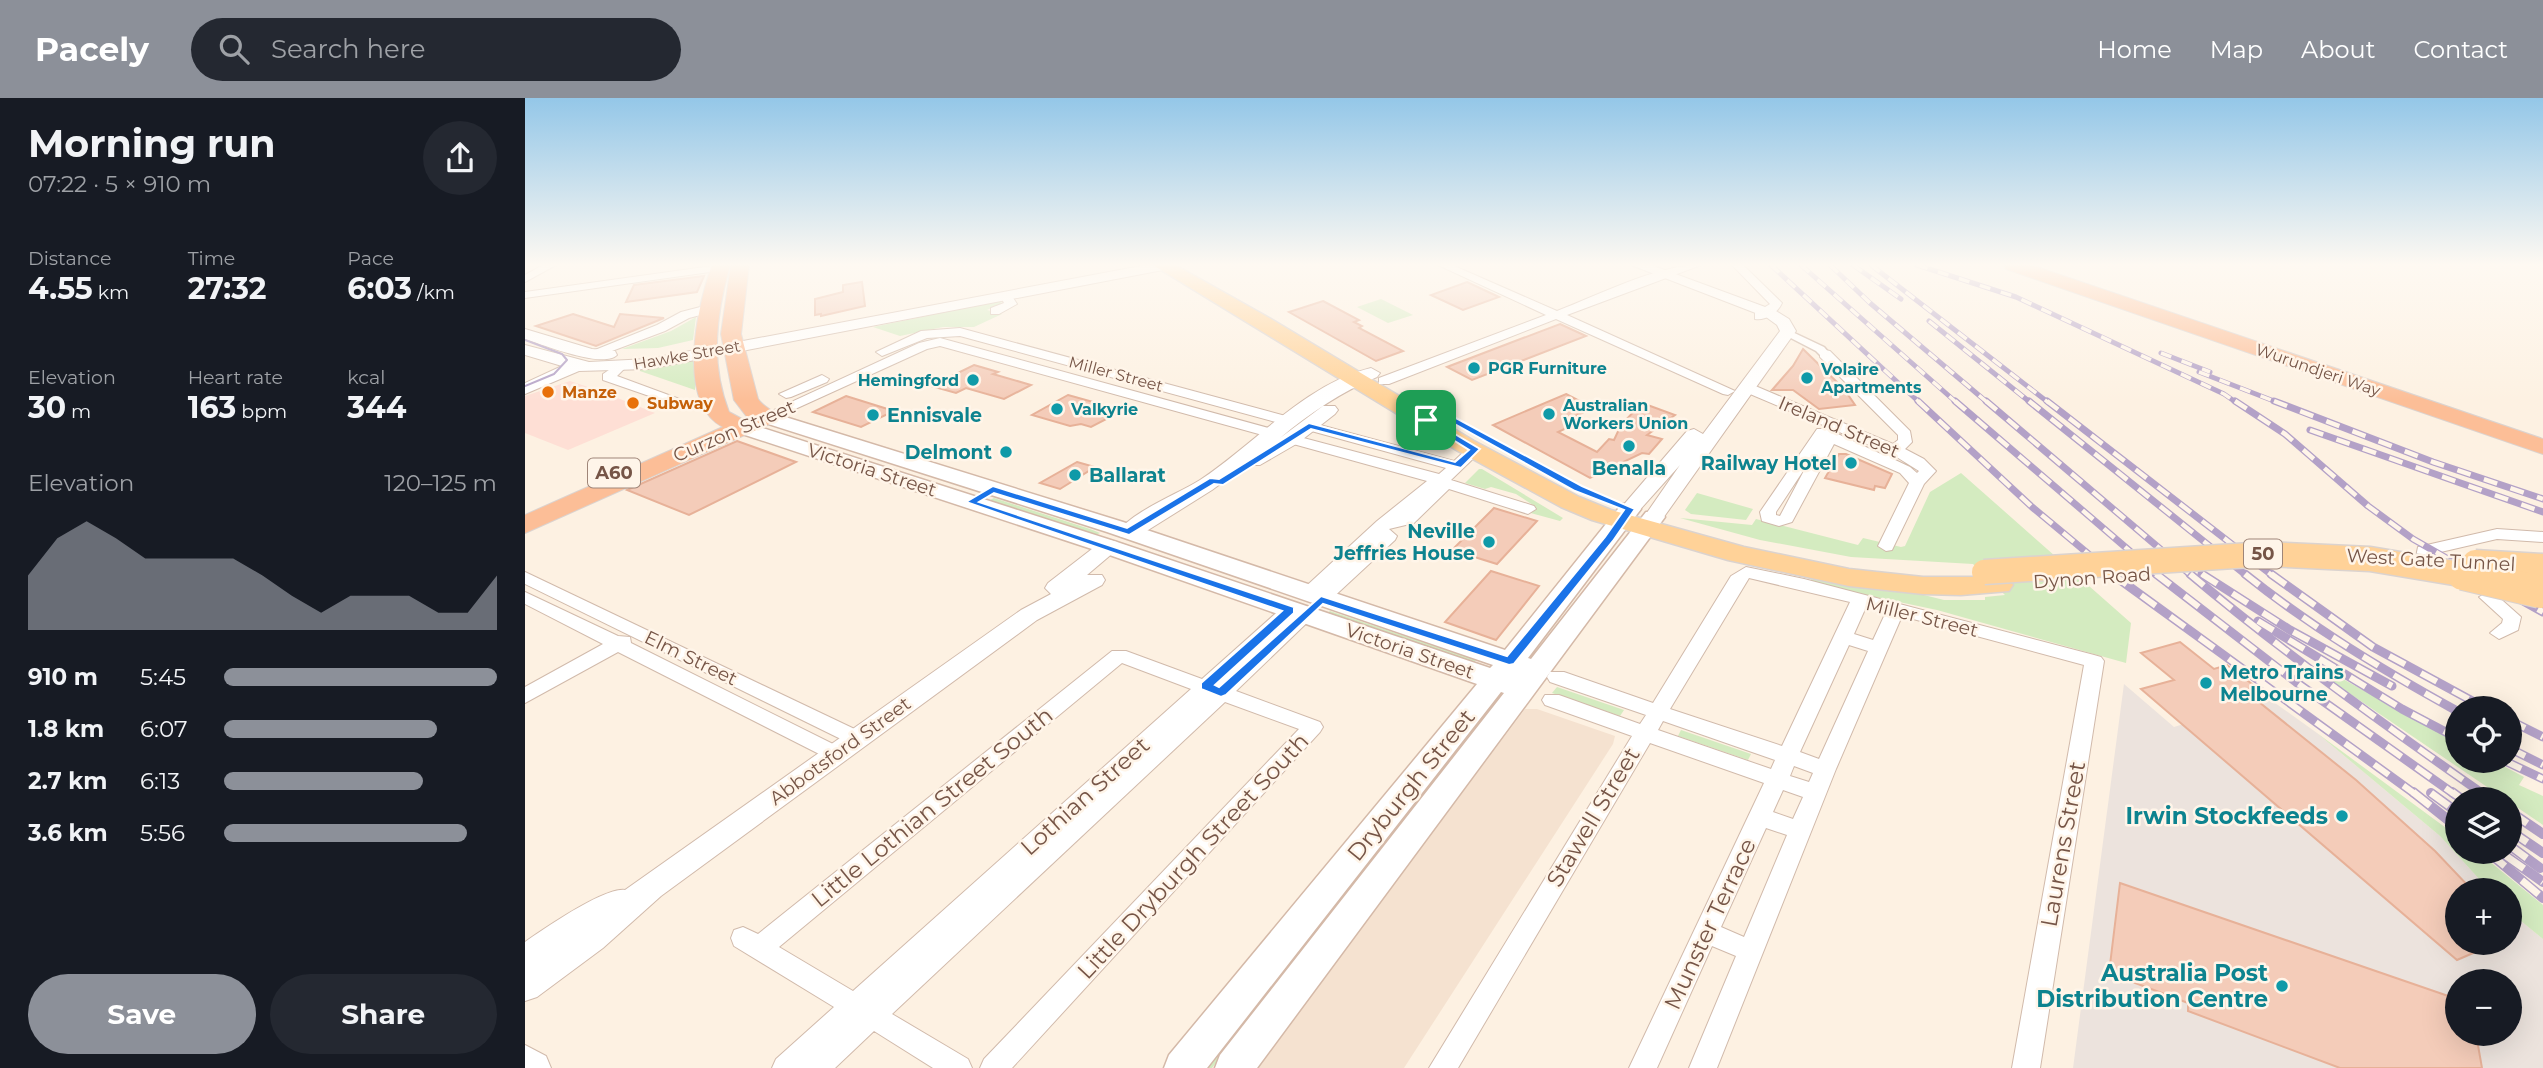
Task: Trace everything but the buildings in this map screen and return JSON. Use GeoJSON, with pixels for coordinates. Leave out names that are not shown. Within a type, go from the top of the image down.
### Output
{"type":"FeatureCollection","features":[{"type":"Feature","properties":{"kind":"highway"},"geometry":{"type":"LineString","coordinates":[[708,310],[705,349],[715,406],[721,418],[749,421],[751,409],[746,400],[733,343],[732,310]]}},
{"type":"Feature","properties":{"kind":"highway","name":"Wurundjeri Way"},"geometry":{"type":"LineString","coordinates":[[2145,310],[2543,447]]}},
{"type":"Feature","properties":{"kind":"highway","name":"Wurundjeri Way"},"geometry":{"type":"LineString","coordinates":[[2167,310],[2543,435]]}},
{"type":"Feature","properties":{"kind":"highway","name":"Hawke Street"},"geometry":{"type":"LineString","coordinates":[[705,349],[733,343]]}},
{"type":"Feature","properties":{"kind":"highway","name":"Curzon Street"},"geometry":{"type":"LineString","coordinates":[[526,520],[632,470],[749,421]]}},
{"type":"Feature","properties":{"kind":"main road","name":"50"},"geometry":{"type":"LineString","coordinates":[[1252,310],[1434,417],[1637,519]]}},
{"type":"Feature","properties":{"kind":"main road","name":"50"},"geometry":{"type":"LineString","coordinates":[[1434,417],[1466,457],[1570,501],[1637,519]]}},
{"type":"Feature","properties":{"kind":"main road","name":"Victoria Street"},"geometry":{"type":"LineString","coordinates":[[749,421],[880,454],[993,489],[1127,542],[1211,583],[1306,605],[1523,676]]}},
{"type":"Feature","properties":{"kind":"main road","name":"Victoria Street"},"geometry":{"type":"LineString","coordinates":[[749,421],[858,466],[971,502],[1230,567],[1306,605]]}},
{"type":"Feature","properties":{"kind":"main road"},"geometry":{"type":"LineString","coordinates":[[858,466],[880,454]]}},
{"type":"Feature","properties":{"kind":"main road"},"geometry":{"type":"LineString","coordinates":[[971,502],[993,489]]}},
{"type":"Feature","properties":{"kind":"main road","name":"Dynon Road"},"geometry":{"type":"LineString","coordinates":[[1637,519],[1775,564],[1837,577],[1912,585],[2283,565],[2363,570],[2431,568]]}},
{"type":"Feature","properties":{"kind":"main road","name":"Dryburgh Street"},"geometry":{"type":"LineString","coordinates":[[1183,1068],[1381,848],[1523,676],[1637,519]]}},
{"type":"Feature","properties":{"kind":"main road","name":"Dynon Road"},"geometry":{"type":"LineString","coordinates":[[1991,579],[2075,568],[2211,556],[2318,555],[2442,570],[2542,589]]}},
{"type":"Feature","properties":{"kind":"main road"},"geometry":{"type":"LineString","coordinates":[[1211,583],[1230,567]]}},
{"type":"Feature","properties":{"kind":"main road","name":"West Gate Tunnel"},"geometry":{"type":"LineString","coordinates":[[2431,568],[2542,589]]}},
{"type":"Feature","properties":{"kind":"main road","name":"Dryburgh Street"},"geometry":{"type":"LineString","coordinates":[[1234,1068],[1381,848]]}},
{"type":"Feature","properties":{"kind":"street"},"geometry":{"type":"LineString","coordinates":[[525,378],[578,361],[655,331],[685,314],[702,310]]}},
{"type":"Feature","properties":{"kind":"street","name":"Hawke Street"},"geometry":{"type":"LineString","coordinates":[[733,343],[908,310]]}},
{"type":"Feature","properties":{"kind":"street","name":"Hawke Street"},"geometry":{"type":"LineString","coordinates":[[836,324],[930,310]]}},
{"type":"Feature","properties":{"kind":"street"},"geometry":{"type":"LineString","coordinates":[[1748,310],[1774,321],[1820,349],[1906,437],[1895,450]]}},
{"type":"Feature","properties":{"kind":"street"},"geometry":{"type":"LineString","coordinates":[[1774,321],[1775,310]]}},
{"type":"Feature","properties":{"kind":"street","name":"Abbotsford Street"},"geometry":{"type":"LineString","coordinates":[[1030,615],[1052,591],[1217,482],[1323,406],[1350,394],[1370,380],[1555,311]]}},
{"type":"Feature","properties":{"kind":"street","name":"Ireland Street"},"geometry":{"type":"LineString","coordinates":[[1555,311],[1880,451],[1905,470],[1922,476]]}},
{"type":"Feature","properties":{"kind":"street","name":"Dryburgh Street"},"geometry":{"type":"LineString","coordinates":[[1637,519],[1760,361],[1774,321]]}},
{"type":"Feature","properties":{"kind":"street","name":"Miller Street"},"geometry":{"type":"LineString","coordinates":[[943,337],[964,333],[1290,430],[1528,509]]}},
{"type":"Feature","properties":{"kind":"street"},"geometry":{"type":"LineString","coordinates":[[525,334],[578,361]]}},
{"type":"Feature","properties":{"kind":"street","name":"Curzon Street"},"geometry":{"type":"LineString","coordinates":[[804,400],[786,394],[909,339],[943,337]]}},
{"type":"Feature","properties":{"kind":"street","name":"Curzon Street"},"geometry":{"type":"LineString","coordinates":[[749,421],[804,400],[943,337]]}},
{"type":"Feature","properties":{"kind":"street","name":"Miller Street"},"geometry":{"type":"LineString","coordinates":[[943,337],[1271,433]]}},
{"type":"Feature","properties":{"kind":"street","name":"Hawke Street"},"geometry":{"type":"LineString","coordinates":[[578,361],[705,349]]}},
{"type":"Feature","properties":{"kind":"street","name":"Hawke Street"},"geometry":{"type":"LineString","coordinates":[[619,367],[705,349]]}},
{"type":"Feature","properties":{"kind":"street"},"geometry":{"type":"LineString","coordinates":[[525,350],[619,367]]}},
{"type":"Feature","properties":{"kind":"street"},"geometry":{"type":"LineString","coordinates":[[525,389],[578,361]]}},
{"type":"Feature","properties":{"kind":"street"},"geometry":{"type":"LineString","coordinates":[[619,367],[608,377],[686,404]]}},
{"type":"Feature","properties":{"kind":"street","name":"Ireland Street"},"geometry":{"type":"LineString","coordinates":[[1737,391],[1865,452],[1895,450],[1919,462],[1922,476]]}},
{"type":"Feature","properties":{"kind":"street","name":"Abbotsford Street"},"geometry":{"type":"LineString","coordinates":[[1217,482],[1271,433],[1309,426],[1323,406]]}},
{"type":"Feature","properties":{"kind":"street"},"geometry":{"type":"LineString","coordinates":[[1880,451],[1894,433],[1896,424]]}},
{"type":"Feature","properties":{"kind":"street"},"geometry":{"type":"LineString","coordinates":[[1309,426],[1466,457]]}},
{"type":"Feature","properties":{"kind":"street"},"geometry":{"type":"LineString","coordinates":[[1828,435],[1827,442],[1786,519],[1780,521],[1768,518],[1768,512],[1828,435]]}},
{"type":"Feature","properties":{"kind":"street","name":"Lothian Street"},"geometry":{"type":"LineString","coordinates":[[786,1068],[862,1011],[1306,605],[1383,531],[1403,524],[1442,488],[1442,481],[1466,457]]}},
{"type":"Feature","properties":{"kind":"street"},"geometry":{"type":"LineString","coordinates":[[1886,546],[1922,476]]}},
{"type":"Feature","properties":{"kind":"street"},"geometry":{"type":"LineString","coordinates":[[2431,568],[2424,551],[2490,533],[2518,533],[2543,537]]}},
{"type":"Feature","properties":{"kind":"street","name":"Miller Street"},"geometry":{"type":"LineString","coordinates":[[1750,573],[2094,661]]}},
{"type":"Feature","properties":{"kind":"street","name":"Stawell Street"},"geometry":{"type":"LineString","coordinates":[[1443,1068],[1740,576],[1750,573]]}},
{"type":"Feature","properties":{"kind":"street","name":"Elm Street"},"geometry":{"type":"LineString","coordinates":[[525,577],[639,632],[847,746]]}},
{"type":"Feature","properties":{"kind":"street","name":"Abbotsford Street"},"geometry":{"type":"LineString","coordinates":[[525,986],[599,932],[650,887],[1030,615],[1094,580]]}},
{"type":"Feature","properties":{"kind":"street","name":"Elm Street"},"geometry":{"type":"LineString","coordinates":[[525,597],[618,644],[847,746]]}},
{"type":"Feature","properties":{"kind":"street"},"geometry":{"type":"LineString","coordinates":[[2488,597],[2512,617],[2511,626],[2499,633]]}},
{"type":"Feature","properties":{"kind":"street","name":"Munster Terrace"},"geometry":{"type":"LineString","coordinates":[[1643,1068],[1860,601]]}},
{"type":"Feature","properties":{"kind":"street"},"geometry":{"type":"LineString","coordinates":[[1703,1068],[1825,769],[1896,610]]}},
{"type":"Feature","properties":{"kind":"street"},"geometry":{"type":"LineString","coordinates":[[525,696],[639,632]]}},
{"type":"Feature","properties":{"kind":"street"},"geometry":{"type":"LineString","coordinates":[[1842,636],[1879,648]]}},
{"type":"Feature","properties":{"kind":"street","name":"Little Lothian Street South"},"geometry":{"type":"LineString","coordinates":[[862,1011],[751,943],[1109,652],[1214,689]]}},
{"type":"Feature","properties":{"kind":"street","name":"Laurens Street"},"geometry":{"type":"LineString","coordinates":[[2025,1068],[2094,661]]}},
{"type":"Feature","properties":{"kind":"street","name":"Victoria Street"},"geometry":{"type":"LineString","coordinates":[[1523,676],[1657,711],[1825,769]]}},
{"type":"Feature","properties":{"kind":"street","name":"Little Dryburgh Street South"},"geometry":{"type":"LineString","coordinates":[[994,1068],[1313,727],[1214,689]]}},
{"type":"Feature","properties":{"kind":"street"},"geometry":{"type":"LineString","coordinates":[[1552,700],[1815,793]]}},
{"type":"Feature","properties":{"kind":"street"},"geometry":{"type":"LineString","coordinates":[[1759,816],[1800,831]]}},
{"type":"Feature","properties":{"kind":"street","name":"Abbotsford Street"},"geometry":{"type":"LineString","coordinates":[[525,960],[573,927],[650,887]]}},
{"type":"Feature","properties":{"kind":"street"},"geometry":{"type":"LineString","coordinates":[[1705,932],[1751,951]]}},
{"type":"Feature","properties":{"kind":"street"},"geometry":{"type":"LineString","coordinates":[[862,1011],[958,1068]]}},
{"type":"Feature","properties":{"kind":"street","name":"Lothian Street"},"geometry":{"type":"LineString","coordinates":[[815,1068],[862,1011]]}},
{"type":"Feature","properties":{"kind":"street"},"geometry":{"type":"LineString","coordinates":[[525,1062],[533,1068]]}},
{"type":"Feature","properties":{"kind":"shaded area"},"geometry":{"type":"Polygon","coordinates":[[[570,381],[655,413],[568,450],[525,433],[525,396],[570,381]]]}},
{"type":"Feature","properties":{"kind":"shaded area"},"geometry":{"type":"Polygon","coordinates":[[[2124,684],[2174,727],[2268,698],[2317,733],[2440,836],[2445,842],[2445,864],[2465,864],[2478,878],[2445,878],[2445,955],[2522,955],[2522,922],[2543,939],[2543,1068],[2073,1068],[2124,684]]]}},
{"type":"Feature","properties":{"kind":"shaded area"},"geometry":{"type":"Polygon","coordinates":[[[1525,709],[1537,709],[1615,736],[1613,744],[1404,1068],[1255,1068],[1525,709]]]}},
{"type":"Feature","properties":{"kind":"green space"},"geometry":{"type":"Polygon","coordinates":[[[954,310],[988,310],[1002,314],[974,327],[943,327],[900,336],[873,327],[954,310]]]}},
{"type":"Feature","properties":{"kind":"green space"},"geometry":{"type":"Polygon","coordinates":[[[1363,310],[1404,310],[1413,315],[1388,323],[1363,310]]]}},
{"type":"Feature","properties":{"kind":"green space"},"geometry":{"type":"Polygon","coordinates":[[[696,317],[693,340],[658,348],[622,349],[671,331],[696,317]]]}},
{"type":"Feature","properties":{"kind":"green space"},"geometry":{"type":"Polygon","coordinates":[[[691,360],[695,361],[695,390],[637,370],[691,360]]]}},
{"type":"Feature","properties":{"kind":"green space"},"geometry":{"type":"Polygon","coordinates":[[[1479,469],[1563,518],[1560,521],[1527,512],[1533,505],[1516,494],[1465,483],[1479,469]]]}},
{"type":"Feature","properties":{"kind":"green space"},"geometry":{"type":"Polygon","coordinates":[[[1961,473],[2131,623],[2126,663],[1937,610],[1809,583],[1811,579],[1908,591],[1944,600],[1985,600],[1985,597],[2005,595],[1973,564],[1851,557],[1760,540],[1680,518],[1752,525],[1756,519],[1858,545],[1863,538],[1901,547],[1905,546],[1930,492],[1961,473]]]}},
{"type":"Feature","properties":{"kind":"green space"},"geometry":{"type":"Polygon","coordinates":[[[1697,493],[1753,509],[1746,520],[1691,514],[1685,510],[1697,493]]]}},
{"type":"Feature","properties":{"kind":"green space"},"geometry":{"type":"Polygon","coordinates":[[[994,498],[1100,533],[1096,535],[988,501],[994,498]]]}},
{"type":"Feature","properties":{"kind":"green space"},"geometry":{"type":"Polygon","coordinates":[[[1330,611],[1476,660],[1471,665],[1325,615],[1330,611]]]}},
{"type":"Feature","properties":{"kind":"green space"},"geometry":{"type":"Polygon","coordinates":[[[2323,668],[2445,735],[2445,758],[2315,670],[2323,668]]]}},
{"type":"Feature","properties":{"kind":"green space"},"geometry":{"type":"Polygon","coordinates":[[[1557,687],[1624,710],[1620,716],[1552,693],[1557,687]]]}},
{"type":"Feature","properties":{"kind":"green space"},"geometry":{"type":"Polygon","coordinates":[[[1488,701],[1496,705],[1394,834],[1385,830],[1488,701]]]}},
{"type":"Feature","properties":{"kind":"green space"},"geometry":{"type":"Polygon","coordinates":[[[1681,730],[1751,754],[1748,760],[1678,736],[1681,730]]]}},
{"type":"Feature","properties":{"kind":"green space"},"geometry":{"type":"Polygon","coordinates":[[[2317,733],[2445,827],[2445,842],[2317,733]]]}},
{"type":"Feature","properties":{"kind":"green space"},"geometry":{"type":"Polygon","coordinates":[[[2467,773],[2516,773],[2524,777],[2519,785],[2543,796],[2543,825],[2522,811],[2522,787],[2487,787],[2467,773]]]}},
{"type":"Feature","properties":{"kind":"green space"},"geometry":{"type":"Polygon","coordinates":[[[1363,859],[1373,863],[1212,1068],[1197,1068],[1363,859]]]}},
{"type":"Feature","properties":{"kind":"green space"},"geometry":{"type":"Polygon","coordinates":[[[2465,864],[2493,864],[2510,878],[2478,878],[2465,864]]]}},
{"type":"Feature","properties":{"kind":"green space"},"geometry":{"type":"Polygon","coordinates":[[[2522,888],[2543,905],[2543,939],[2522,922],[2522,888]]]}},
{"type":"Feature","properties":{"kind":"tram line"},"geometry":{"type":"LineString","coordinates":[[525,340],[562,354],[567,360],[554,374],[525,386]]}},
{"type":"Feature","properties":{"kind":"railway"},"geometry":{"type":"LineString","coordinates":[[1820,310],[1920,403]]}},
{"type":"Feature","properties":{"kind":"railway"},"geometry":{"type":"LineString","coordinates":[[1852,310],[1957,403]]}},
{"type":"Feature","properties":{"kind":"railway"},"geometry":{"type":"LineString","coordinates":[[1879,310],[1988,403]]}},
{"type":"Feature","properties":{"kind":"railway"},"geometry":{"type":"LineString","coordinates":[[1929,310],[2049,403]]}},
{"type":"Feature","properties":{"kind":"railway"},"geometry":{"type":"LineString","coordinates":[[2044,310],[2224,394],[2237,403]]}},
{"type":"Feature","properties":{"kind":"railway"},"geometry":{"type":"LineString","coordinates":[[1929,321],[2031,403]]}},
{"type":"Feature","properties":{"kind":"railway"},"geometry":{"type":"LineString","coordinates":[[2161,353],[2210,372]]}},
{"type":"Feature","properties":{"kind":"railway"},"geometry":{"type":"LineString","coordinates":[[2199,372],[2279,403]]}},
{"type":"Feature","properties":{"kind":"railway"},"geometry":{"type":"LineString","coordinates":[[1918,401],[2032,507],[2115,576]]}},
{"type":"Feature","properties":{"kind":"railway"},"geometry":{"type":"LineString","coordinates":[[1955,401],[2159,576]]}},
{"type":"Feature","properties":{"kind":"railway"},"geometry":{"type":"LineString","coordinates":[[1986,401],[2192,576]]}},
{"type":"Feature","properties":{"kind":"railway"},"geometry":{"type":"LineString","coordinates":[[2029,401],[2247,576]]}},
{"type":"Feature","properties":{"kind":"railway"},"geometry":{"type":"LineString","coordinates":[[2047,401],[2273,576]]}},
{"type":"Feature","properties":{"kind":"railway"},"geometry":{"type":"LineString","coordinates":[[2235,401],[2285,434],[2368,506],[2413,539],[2478,576]]}},
{"type":"Feature","properties":{"kind":"railway"},"geometry":{"type":"LineString","coordinates":[[2274,401],[2433,462],[2543,499]]}},
{"type":"Feature","properties":{"kind":"railway"},"geometry":{"type":"LineString","coordinates":[[2310,430],[2543,512]]}},
{"type":"Feature","properties":{"kind":"railway"},"geometry":{"type":"LineString","coordinates":[[2112,574],[2415,794]]}},
{"type":"Feature","properties":{"kind":"railway"},"geometry":{"type":"LineString","coordinates":[[2156,574],[2296,682],[2445,788]]}},
{"type":"Feature","properties":{"kind":"railway"},"geometry":{"type":"LineString","coordinates":[[2190,574],[2297,660],[2473,787]]}},
{"type":"Feature","properties":{"kind":"railway"},"geometry":{"type":"LineString","coordinates":[[2204,576],[2202,574],[2290,630],[2392,686]]}},
{"type":"Feature","properties":{"kind":"railway"},"geometry":{"type":"LineString","coordinates":[[2245,574],[2348,647],[2445,704]]}},
{"type":"Feature","properties":{"kind":"railway"},"geometry":{"type":"LineString","coordinates":[[2271,574],[2373,647],[2463,696]]}},
{"type":"Feature","properties":{"kind":"railway"},"geometry":{"type":"LineString","coordinates":[[2475,574],[2543,612]]}},
{"type":"Feature","properties":{"kind":"railway"},"geometry":{"type":"LineString","coordinates":[[2258,621],[2402,709],[2445,732]]}},
{"type":"Feature","properties":{"kind":"railway"},"geometry":{"type":"LineString","coordinates":[[2522,726],[2543,737]]}},
{"type":"Feature","properties":{"kind":"railway"},"geometry":{"type":"LineString","coordinates":[[2522,754],[2543,765]]}},
{"type":"Feature","properties":{"kind":"railway"},"geometry":{"type":"LineString","coordinates":[[2522,769],[2543,779]]}},
{"type":"Feature","properties":{"kind":"railway"},"geometry":{"type":"LineString","coordinates":[[2413,792],[2445,817]]}},
{"type":"Feature","properties":{"kind":"railway"},"geometry":{"type":"LineString","coordinates":[[2431,793],[2445,803]]}},
{"type":"Feature","properties":{"kind":"railway"},"geometry":{"type":"LineString","coordinates":[[2522,820],[2543,834]]}},
{"type":"Feature","properties":{"kind":"railway"},"geometry":{"type":"LineString","coordinates":[[2522,839],[2543,853]]}},
{"type":"Feature","properties":{"kind":"railway"},"geometry":{"type":"LineString","coordinates":[[2522,855],[2540,868]]}},
{"type":"Feature","properties":{"kind":"railway"},"geometry":{"type":"LineString","coordinates":[[2502,864],[2543,898]]}},
{"type":"Feature","properties":{"kind":"railway"},"geometry":{"type":"LineString","coordinates":[[2517,864],[2543,882]]}},
{"type":"Feature","properties":{"kind":"place","name":"PGR Furniture"},"geometry":{"type":"Point","coordinates":[1474,368]}},
{"type":"Feature","properties":{"kind":"place","name":"Volaire Apartments"},"geometry":{"type":"Point","coordinates":[1807,378]}},
{"type":"Feature","properties":{"kind":"place","name":"Hemingford"},"geometry":{"type":"Point","coordinates":[973,380]}},
{"type":"Feature","properties":{"kind":"place","name":"Manze"},"geometry":{"type":"Point","coordinates":[548,392]}},
{"type":"Feature","properties":{"kind":"place","name":"Subway"},"geometry":{"type":"Point","coordinates":[633,403]}},
{"type":"Feature","properties":{"kind":"place","name":"Valkyrie"},"geometry":{"type":"Point","coordinates":[1057,409]}},
{"type":"Feature","properties":{"kind":"place","name":"Australian Workers Union"},"geometry":{"type":"Point","coordinates":[1549,414]}},
{"type":"Feature","properties":{"kind":"place","name":"Ennisvale"},"geometry":{"type":"Point","coordinates":[873,415]}},
{"type":"Feature","properties":{"kind":"place","name":"Benalla"},"geometry":{"type":"Point","coordinates":[1629,446]}},
{"type":"Feature","properties":{"kind":"place","name":"Delmont"},"geometry":{"type":"Point","coordinates":[1006,452]}},
{"type":"Feature","properties":{"kind":"place","name":"Railway Hotel"},"geometry":{"type":"Point","coordinates":[1851,463]}},
{"type":"Feature","properties":{"kind":"place","name":"Ballarat"},"geometry":{"type":"Point","coordinates":[1075,475]}},
{"type":"Feature","properties":{"kind":"place","name":"Neville Jeffries House"},"geometry":{"type":"Point","coordinates":[1489,542]}},
{"type":"Feature","properties":{"kind":"place","name":"Metro Trains Melbourne"},"geometry":{"type":"Point","coordinates":[2206,683]}},
{"type":"Feature","properties":{"kind":"place","name":"Irwin Stockfeeds"},"geometry":{"type":"Point","coordinates":[2342,816]}},
{"type":"Feature","properties":{"kind":"place","name":"Australia Post Distribution Centre"},"geometry":{"type":"Point","coordinates":[2282,986]}},
{"type":"Feature","properties":{"kind":"route"},"geometry":{"type":"LineString","coordinates":[[1443,414],[1579,488],[1630,509],[1609,539],[1509,661],[1321,599],[1221,692],[1206,686],[1290,610],[971,502],[993,489],[1129,532],[1214,480],[1219,483],[1309,426],[1457,466],[1475,449],[1426,420],[1443,414]]}}]}
